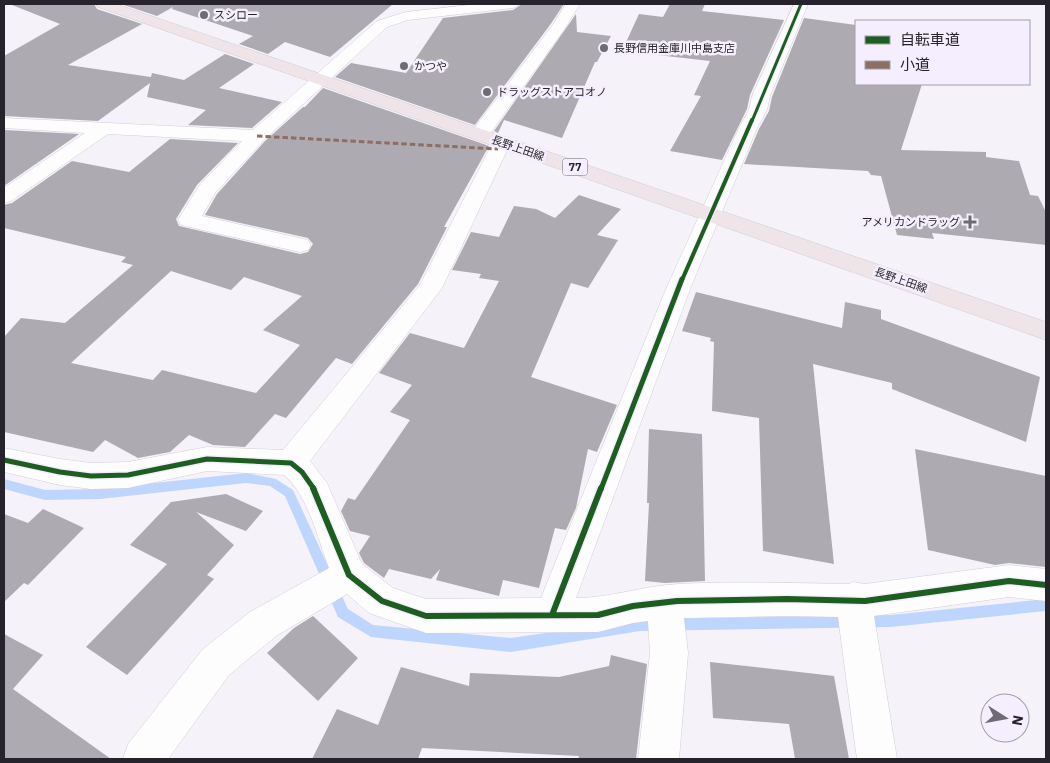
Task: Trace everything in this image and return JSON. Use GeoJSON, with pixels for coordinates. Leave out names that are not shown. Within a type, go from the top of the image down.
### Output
{"type":"FeatureCollection","features":[{"type":"Feature","properties":{"kind":"main road","name":"長野上田線"},"geometry":{"type":"LineString","coordinates":[[103,4],[1046,330]]}},
{"type":"Feature","properties":{"kind":"street"},"geometry":{"type":"LineString","coordinates":[[300,245],[189,220],[206,190],[257,136],[382,24],[419,9],[513,4]]}},
{"type":"Feature","properties":{"kind":"street"},"geometry":{"type":"LineString","coordinates":[[291,463],[430,288],[491,138],[572,4]]}},
{"type":"Feature","properties":{"kind":"street"},"geometry":{"type":"LineString","coordinates":[[552,614],[678,289],[748,128],[758,110],[760,96],[801,4]]}},
{"type":"Feature","properties":{"kind":"street"},"geometry":{"type":"LineString","coordinates":[[4,123],[257,136]]}},
{"type":"Feature","properties":{"kind":"street"},"geometry":{"type":"LineString","coordinates":[[4,197],[104,128]]}},
{"type":"Feature","properties":{"kind":"street"},"geometry":{"type":"LineString","coordinates":[[4,460],[60,472],[91,476],[128,475],[207,459],[291,463],[302,472],[316,492],[343,578],[382,601],[426,616],[598,615],[633,606],[666,617],[697,600],[855,615]]}},
{"type":"Feature","properties":{"kind":"street"},"geometry":{"type":"LineString","coordinates":[[143,759],[216,662],[263,624],[343,578]]}},
{"type":"Feature","properties":{"kind":"street"},"geometry":{"type":"LineString","coordinates":[[877,759],[855,615],[865,601],[1009,581],[1046,585]]}},
{"type":"Feature","properties":{"kind":"street"},"geometry":{"type":"LineString","coordinates":[[658,759],[669,653],[666,617]]}},
{"type":"Feature","properties":{"kind":"building"},"geometry":{"type":"Polygon","coordinates":[[[13,4],[94,4],[97,9],[142,24],[68,65],[151,77],[152,73],[184,80],[225,54],[254,64],[219,88],[282,102],[252,128],[188,125],[206,110],[147,97],[150,83],[98,121],[4,116],[4,56],[60,24],[13,4]]]}},
{"type":"Feature","properties":{"kind":"building"},"geometry":{"type":"Polygon","coordinates":[[[121,4],[393,4],[330,57],[285,42],[268,54],[239,44],[253,36],[172,9],[173,7],[157,16],[121,4]]]}},
{"type":"Feature","properties":{"kind":"building"},"geometry":{"type":"Polygon","coordinates":[[[522,4],[564,4],[475,125],[335,77],[351,63],[406,73],[443,18],[513,10],[522,4]]]}},
{"type":"Feature","properties":{"kind":"building"},"geometry":{"type":"Polygon","coordinates":[[[670,4],[705,4],[702,11],[784,20],[750,95],[747,109],[722,160],[670,151],[701,96],[694,95],[710,61],[622,51],[639,14],[663,17],[670,4]]]}},
{"type":"Feature","properties":{"kind":"building"},"geometry":{"type":"Polygon","coordinates":[[[576,14],[577,32],[611,36],[597,62],[595,62],[562,138],[504,120],[498,133],[494,131],[576,14]]]}},
{"type":"Feature","properties":{"kind":"building"},"geometry":{"type":"Polygon","coordinates":[[[804,18],[855,25],[855,85],[922,85],[901,150],[986,152],[986,157],[1019,161],[1030,195],[1038,196],[1046,212],[1046,245],[932,233],[934,239],[897,235],[881,176],[871,175],[868,171],[744,164],[769,111],[772,97],[804,18]]]}},
{"type":"Feature","properties":{"kind":"building"},"geometry":{"type":"Polygon","coordinates":[[[323,88],[489,146],[444,227],[447,227],[418,284],[352,364],[336,358],[286,418],[275,414],[245,447],[213,445],[189,435],[170,452],[138,458],[105,440],[93,452],[4,432],[4,337],[21,318],[65,323],[133,265],[121,262],[126,257],[4,228],[4,205],[12,203],[72,161],[129,172],[170,139],[238,143],[197,185],[176,219],[179,226],[300,254],[308,252],[313,244],[308,238],[205,215],[217,194],[265,141],[305,107],[323,88]],[[171,271],[71,363],[153,380],[162,370],[256,393],[300,345],[263,330],[302,296],[244,277],[231,290],[171,271]]]}},
{"type":"Feature","properties":{"kind":"building"},"geometry":{"type":"Polygon","coordinates":[[[4,130],[79,134],[4,186],[4,130]]]}},
{"type":"Feature","properties":{"kind":"building"},"geometry":{"type":"Polygon","coordinates":[[[579,195],[621,209],[597,235],[618,240],[588,288],[571,283],[531,377],[617,405],[597,452],[588,449],[576,508],[566,530],[555,528],[539,588],[503,580],[499,596],[436,580],[440,569],[431,579],[389,569],[384,578],[364,563],[359,553],[370,536],[350,531],[341,511],[348,498],[355,500],[410,420],[390,412],[412,385],[379,373],[410,333],[464,348],[499,281],[479,278],[481,274],[452,270],[471,232],[499,237],[514,206],[536,209],[555,218],[579,195]]]}},
{"type":"Feature","properties":{"kind":"building"},"geometry":{"type":"Polygon","coordinates":[[[696,292],[842,328],[845,302],[881,310],[881,319],[1040,377],[1026,442],[892,389],[892,383],[813,364],[834,564],[763,551],[759,418],[712,411],[714,342],[710,341],[711,338],[682,331],[696,292]]]}},
{"type":"Feature","properties":{"kind":"building"},"geometry":{"type":"Polygon","coordinates":[[[649,429],[702,434],[705,581],[665,583],[645,581],[649,503],[647,503],[649,429]]]}},
{"type":"Feature","properties":{"kind":"building"},"geometry":{"type":"Polygon","coordinates":[[[915,449],[1046,476],[1046,567],[1009,563],[995,565],[928,550],[915,449]]]}},
{"type":"Feature","properties":{"kind":"building"},"geometry":{"type":"Polygon","coordinates":[[[226,494],[263,511],[246,531],[196,512],[234,545],[207,575],[214,579],[127,675],[86,647],[167,564],[130,545],[171,502],[226,494]]]}},
{"type":"Feature","properties":{"kind":"building"},"geometry":{"type":"Polygon","coordinates":[[[43,509],[84,528],[28,585],[24,583],[4,602],[4,514],[28,523],[43,509]]]}},
{"type":"Feature","properties":{"kind":"building"},"geometry":{"type":"Polygon","coordinates":[[[313,616],[358,658],[318,701],[267,653],[294,628],[313,616]]]}},
{"type":"Feature","properties":{"kind":"building"},"geometry":{"type":"Polygon","coordinates":[[[4,634],[43,655],[13,689],[111,759],[4,759],[4,634]]]}},
{"type":"Feature","properties":{"kind":"building"},"geometry":{"type":"Polygon","coordinates":[[[611,655],[647,664],[636,759],[578,759],[579,756],[422,748],[418,759],[312,759],[337,709],[378,725],[401,667],[469,686],[470,673],[559,677],[609,666],[611,655]]]}},
{"type":"Feature","properties":{"kind":"building"},"geometry":{"type":"Polygon","coordinates":[[[710,662],[834,676],[849,759],[795,759],[789,724],[713,718],[710,662]]]}},
{"type":"Feature","properties":{"kind":"waterway"},"geometry":{"type":"LineString","coordinates":[[4,484],[45,495],[100,494],[246,478],[272,482],[289,493],[343,613],[371,631],[511,645],[640,625],[891,621],[1046,605]]}},
{"type":"Feature","properties":{"kind":"marked path"},"geometry":{"type":"LineString","coordinates":[[257,136],[498,149]]}},
{"type":"Feature","properties":{"kind":"cycle path"},"geometry":{"type":"LineString","coordinates":[[552,615],[678,289],[748,128],[758,110],[761,96],[801,4]]}},
{"type":"Feature","properties":{"kind":"cycle path"},"geometry":{"type":"LineString","coordinates":[[4,460],[60,472],[91,476],[128,475],[207,459],[291,463],[302,472],[316,492],[349,575],[382,601],[426,616],[598,615],[633,606],[677,601],[787,599],[865,601],[1009,581],[1046,585]]}},
{"type":"Feature","properties":{"kind":"place","name":"スシロー"},"geometry":{"type":"Point","coordinates":[204,15]}},
{"type":"Feature","properties":{"kind":"place","name":"長野信用金庫川中島支店"},"geometry":{"type":"Point","coordinates":[604,48]}},
{"type":"Feature","properties":{"kind":"place","name":"かつや"},"geometry":{"type":"Point","coordinates":[404,66]}},
{"type":"Feature","properties":{"kind":"place","name":"ドラッグストアコオノ"},"geometry":{"type":"Point","coordinates":[487,92]}},
{"type":"Feature","properties":{"kind":"place","name":"アメリカンドラッグ"},"geometry":{"type":"Point","coordinates":[970,222]}}]}
